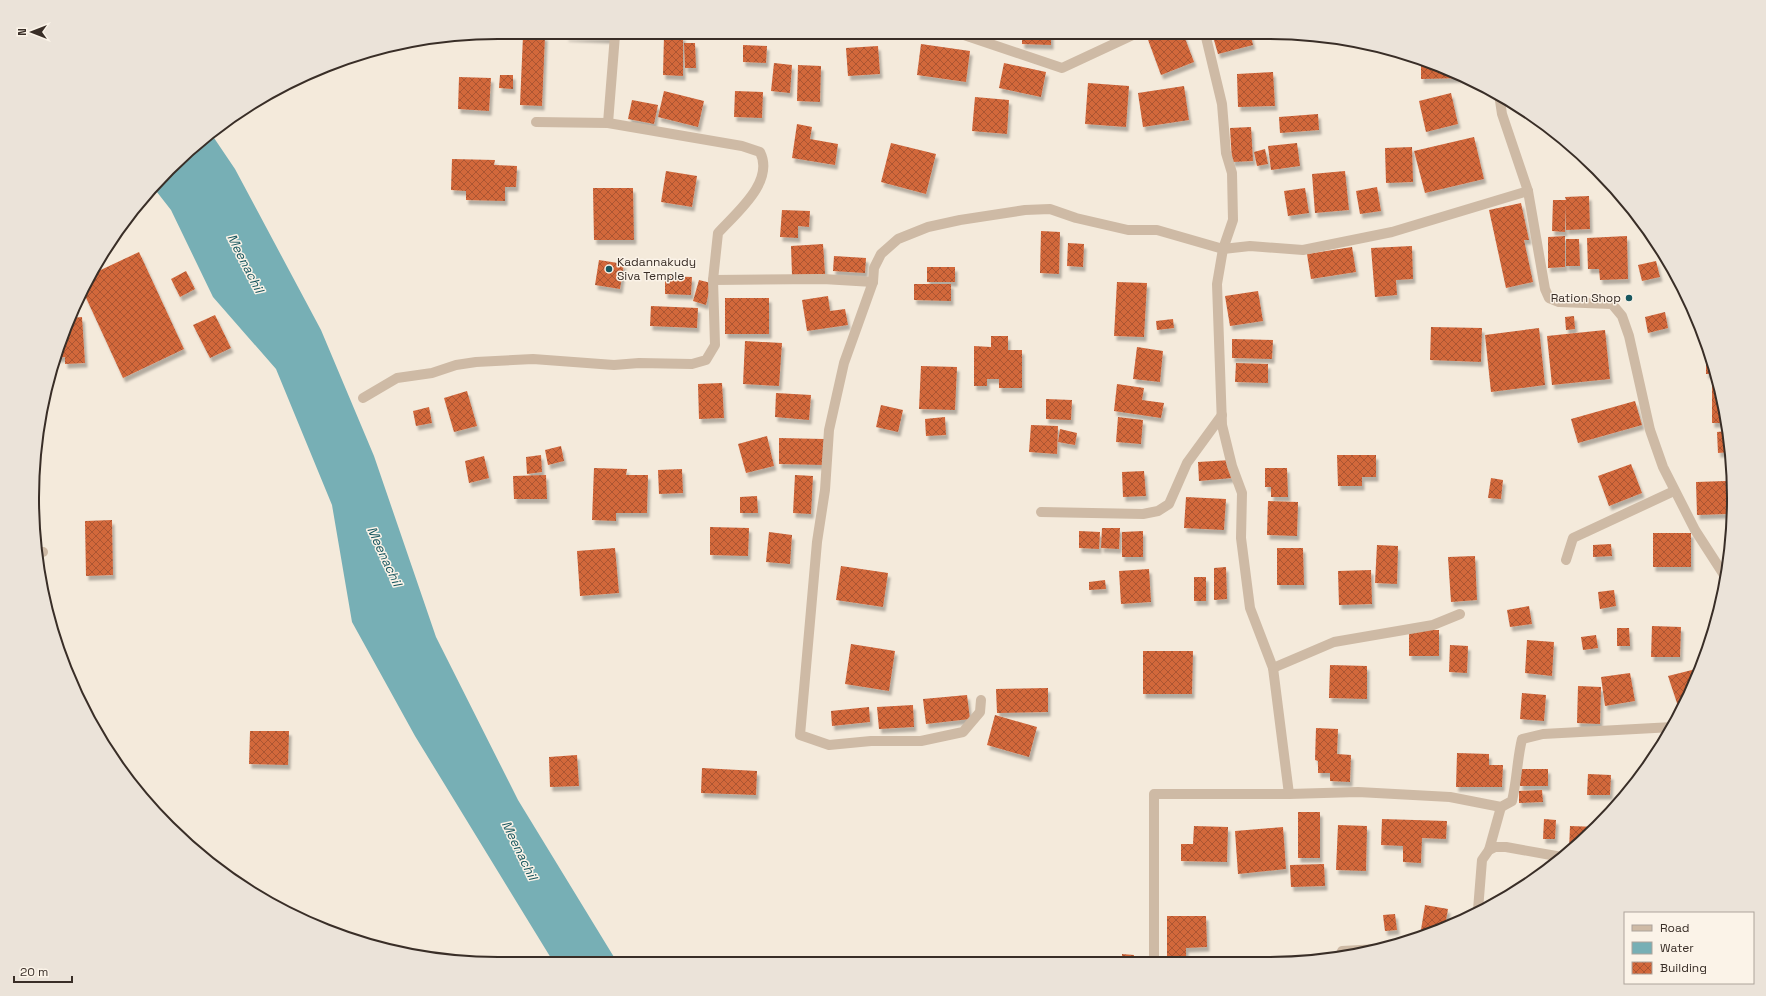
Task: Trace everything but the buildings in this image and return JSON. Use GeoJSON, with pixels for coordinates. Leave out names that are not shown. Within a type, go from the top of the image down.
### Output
{"type":"FeatureCollection","features":[{"type":"Feature","properties":{"kind":"street"},"geometry":{"type":"LineString","coordinates":[[608,123],[616,39]]}},
{"type":"Feature","properties":{"kind":"street"},"geometry":{"type":"LineString","coordinates":[[976,39],[1062,68],[1124,39]]}},
{"type":"Feature","properties":{"kind":"street"},"geometry":{"type":"LineString","coordinates":[[1206,39],[1222,104],[1226,153],[1232,173],[1233,220],[1222,249],[1217,284],[1222,424],[1232,466],[1242,493],[1240,538],[1250,608],[1273,668],[1289,794]]}},
{"type":"Feature","properties":{"kind":"street"},"geometry":{"type":"LineString","coordinates":[[1500,101],[1502,114],[1528,191],[1545,289],[1549,298],[1559,302],[1612,304],[1622,316],[1629,336],[1650,430],[1663,467],[1695,530],[1721,570]]}},
{"type":"Feature","properties":{"kind":"street"},"geometry":{"type":"LineString","coordinates":[[363,398],[397,378],[432,372],[456,364],[533,359],[614,365],[639,363],[692,364],[706,360],[715,345],[713,280],[718,233],[736,215],[762,179],[765,162],[760,152],[742,146],[608,123],[536,122]]}},
{"type":"Feature","properties":{"kind":"street"},"geometry":{"type":"LineString","coordinates":[[981,700],[980,712],[963,732],[921,741],[871,741],[829,745],[800,735],[816,549],[825,490],[829,430],[844,363],[874,282],[874,268],[882,254],[898,239],[928,227],[960,220],[1024,210],[1050,209],[1076,218],[1128,230],[1157,230],[1222,249],[1250,246],[1303,250],[1392,232],[1528,191]]}},
{"type":"Feature","properties":{"kind":"street"},"geometry":{"type":"LineString","coordinates":[[713,280],[823,279],[874,282]]}},
{"type":"Feature","properties":{"kind":"street"},"geometry":{"type":"LineString","coordinates":[[1041,512],[1143,514],[1158,511],[1170,504],[1188,463],[1222,415]]}},
{"type":"Feature","properties":{"kind":"street"},"geometry":{"type":"LineString","coordinates":[[1566,560],[1573,538],[1674,490]]}},
{"type":"Feature","properties":{"kind":"street"},"geometry":{"type":"LineString","coordinates":[[1273,668],[1334,642],[1433,626],[1460,614]]}},
{"type":"Feature","properties":{"kind":"street"},"geometry":{"type":"LineString","coordinates":[[1154,957],[1154,794],[1289,794],[1358,792],[1450,797],[1501,807],[1512,801],[1516,785],[1517,761],[1522,739],[1543,734],[1666,727]]}},
{"type":"Feature","properties":{"kind":"street"},"geometry":{"type":"LineString","coordinates":[[1478,906],[1482,860],[1489,850],[1501,807]]}},
{"type":"Feature","properties":{"kind":"street"},"geometry":{"type":"LineString","coordinates":[[1489,850],[1495,846],[1506,846],[1555,856]]}},
{"type":"Feature","properties":{"kind":"water","name":"Meenachil"},"geometry":{"type":"Polygon","coordinates":[[[214,138],[235,169],[321,330],[374,456],[436,637],[518,800],[614,957],[550,957],[415,736],[352,622],[332,505],[276,369],[213,297],[171,210],[156,191],[173,173],[214,138]]]}},
{"type":"Feature","properties":{"kind":"place","name":"Kadannakudy Siva Temple"},"geometry":{"type":"Point","coordinates":[609,269]}},
{"type":"Feature","properties":{"kind":"place","name":"Ration Shop"},"geometry":{"type":"Point","coordinates":[1629,298]}}]}
